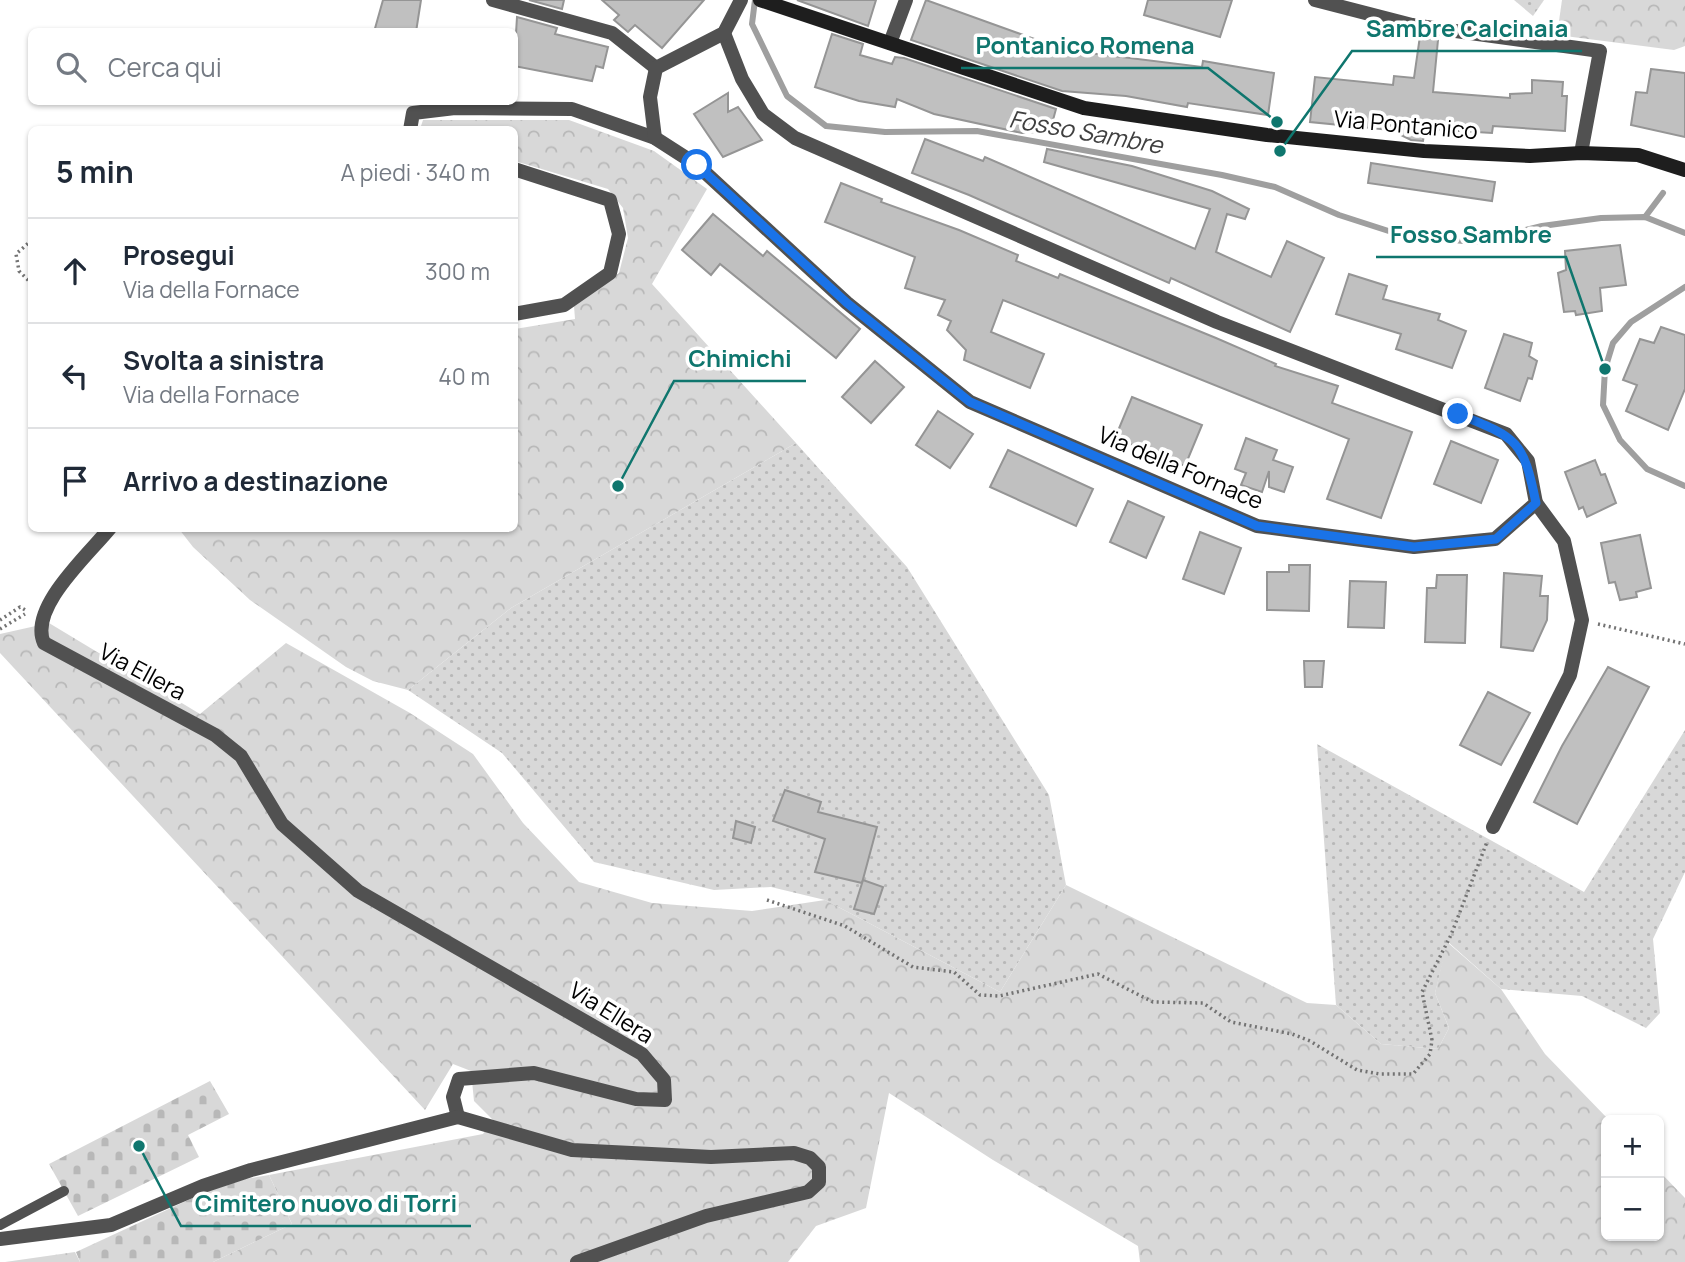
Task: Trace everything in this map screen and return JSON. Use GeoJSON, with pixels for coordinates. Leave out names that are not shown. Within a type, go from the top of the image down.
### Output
{"type":"FeatureCollection","features":[{"type":"Feature","properties":{"kind":"street"},"geometry":{"type":"LineString","coordinates":[[494,0],[612,33],[656,68]]}},
{"type":"Feature","properties":{"kind":"street"},"geometry":{"type":"LineString","coordinates":[[656,68],[724,33],[741,0]]}},
{"type":"Feature","properties":{"kind":"street","name":"Via Pontanico"},"geometry":{"type":"LineString","coordinates":[[760,0],[1084,108],[1267,135],[1424,151],[1530,156],[1581,153],[1638,155],[1685,170]]}},
{"type":"Feature","properties":{"kind":"street"},"geometry":{"type":"LineString","coordinates":[[890,43],[906,0]]}},
{"type":"Feature","properties":{"kind":"street"},"geometry":{"type":"LineString","coordinates":[[1315,0],[1412,25],[1600,51],[1581,153]]}},
{"type":"Feature","properties":{"kind":"street"},"geometry":{"type":"LineString","coordinates":[[724,33],[742,79],[763,114],[795,138],[1217,322],[1506,434],[1528,461],[1536,503],[1564,541],[1583,620],[1570,676],[1493,827]]}},
{"type":"Feature","properties":{"kind":"street"},"geometry":{"type":"LineString","coordinates":[[411,126],[413,113],[455,108],[572,109],[655,138],[650,97],[656,68]]}},
{"type":"Feature","properties":{"kind":"street","name":"Via della Fornace"},"geometry":{"type":"LineString","coordinates":[[655,138],[697,165],[847,303],[970,402],[1257,526],[1414,547],[1496,539],[1536,503]]}},
{"type":"Feature","properties":{"kind":"street"},"geometry":{"type":"LineString","coordinates":[[518,170],[610,200],[619,234],[610,273],[564,304],[518,313]]}},
{"type":"Feature","properties":{"kind":"street","name":"Via Ellera"},"geometry":{"type":"LineString","coordinates":[[107,532],[50,599],[40,630],[44,643],[215,735],[241,756],[282,824],[358,891],[642,1054],[664,1080],[665,1100],[636,1099],[534,1073],[459,1079],[453,1097],[458,1117]]}},
{"type":"Feature","properties":{"kind":"street"},"geometry":{"type":"LineString","coordinates":[[0,1239],[111,1225],[203,1186],[251,1170],[458,1117],[572,1150],[711,1157],[794,1153],[810,1158],[819,1167],[819,1182],[808,1192],[706,1216],[577,1262]]}},
{"type":"Feature","properties":{"kind":"lane"},"geometry":{"type":"LineString","coordinates":[[0,1225],[64,1191]]}},
{"type":"Feature","properties":{"kind":"path"},"geometry":{"type":"LineString","coordinates":[[28,244],[16,254],[19,271],[28,280]]}},
{"type":"Feature","properties":{"kind":"path"},"geometry":{"type":"LineString","coordinates":[[0,620],[20,607],[28,612]]}},
{"type":"Feature","properties":{"kind":"path"},"geometry":{"type":"LineString","coordinates":[[1583,620],[1685,644]]}},
{"type":"Feature","properties":{"kind":"path"},"geometry":{"type":"LineString","coordinates":[[767,900],[845,926],[913,967],[954,972],[980,995],[999,996],[1098,974],[1153,1002],[1203,1003],[1231,1022],[1292,1034],[1310,1041],[1357,1070],[1413,1074],[1430,1054],[1432,1040],[1422,992],[1451,935],[1493,827]]}},
{"type":"Feature","properties":{"kind":"green space"},"geometry":{"type":"Polygon","coordinates":[[[1514,0],[1544,0],[1533,16],[1514,0]]]}},
{"type":"Feature","properties":{"kind":"green space"},"geometry":{"type":"Polygon","coordinates":[[[1562,0],[1685,0],[1685,46],[1674,50],[1557,35],[1562,0]]]}},
{"type":"Feature","properties":{"kind":"green space"},"geometry":{"type":"Polygon","coordinates":[[[423,120],[569,120],[654,151],[707,189],[652,284],[796,443],[511,608],[408,690],[373,681],[346,667],[250,600],[193,547],[181,532],[518,532],[518,328],[575,319],[574,306],[619,273],[628,238],[623,208],[608,189],[518,162],[518,126],[421,126],[423,120]]]}},
{"type":"Feature","properties":{"kind":"green space"},"geometry":{"type":"Polygon","coordinates":[[[796,443],[907,567],[1049,795],[1066,885],[1000,992],[825,900],[771,887],[714,890],[594,862],[502,753],[408,690],[511,608],[796,443]]]}},
{"type":"Feature","properties":{"kind":"green space"},"geometry":{"type":"Polygon","coordinates":[[[49,623],[200,714],[286,643],[410,713],[473,754],[523,823],[579,882],[652,903],[752,911],[825,900],[1000,992],[1066,885],[1307,1003],[1336,1005],[1381,1044],[1438,1049],[1449,1028],[1435,993],[1447,942],[1501,989],[1545,1054],[1604,1115],[1601,1115],[1601,1241],[1664,1241],[1664,1176],[1685,1198],[1685,1262],[1140,1262],[1138,1246],[993,1160],[889,1093],[866,1208],[816,1226],[788,1262],[213,1262],[292,1224],[269,1175],[483,1134],[493,1120],[474,1101],[471,1071],[453,1064],[425,1110],[0,653],[0,634],[49,623]]]}},
{"type":"Feature","properties":{"kind":"green space"},"geometry":{"type":"Polygon","coordinates":[[[1685,730],[1685,872],[1653,939],[1660,1013],[1646,1028],[1582,996],[1501,989],[1448,942],[1435,993],[1449,1028],[1438,1049],[1381,1044],[1336,1005],[1317,744],[1584,892],[1685,730]]]}},
{"type":"Feature","properties":{"kind":"green space"},"geometry":{"type":"Polygon","coordinates":[[[210,1081],[229,1114],[188,1135],[199,1157],[78,1216],[49,1164],[210,1081]]]}},
{"type":"Feature","properties":{"kind":"green space"},"geometry":{"type":"Polygon","coordinates":[[[269,1175],[292,1224],[213,1262],[80,1262],[76,1252],[227,1182],[269,1175]]]}},
{"type":"Feature","properties":{"kind":"green space"},"geometry":{"type":"Polygon","coordinates":[[[75,1252],[80,1262],[5,1262],[75,1252]]]}},
{"type":"Feature","properties":{"kind":"building"},"geometry":{"type":"Polygon","coordinates":[[[383,0],[421,0],[417,28],[375,28],[383,0]]]}},
{"type":"Feature","properties":{"kind":"building"},"geometry":{"type":"Polygon","coordinates":[[[529,0],[564,0],[562,9],[529,0]]]}},
{"type":"Feature","properties":{"kind":"building"},"geometry":{"type":"Polygon","coordinates":[[[602,0],[704,0],[662,48],[635,25],[628,32],[614,20],[619,15],[602,0]]]}},
{"type":"Feature","properties":{"kind":"building"},"geometry":{"type":"Polygon","coordinates":[[[797,0],[876,0],[868,26],[797,0]]]}},
{"type":"Feature","properties":{"kind":"building"},"geometry":{"type":"Polygon","coordinates":[[[926,0],[1065,50],[1202,67],[1203,61],[1274,73],[1268,115],[1188,103],[1187,107],[1126,96],[1062,91],[911,40],[926,0]]]}},
{"type":"Feature","properties":{"kind":"building"},"geometry":{"type":"Polygon","coordinates":[[[1148,0],[1232,0],[1220,37],[1144,15],[1148,0]]]}},
{"type":"Feature","properties":{"kind":"building"},"geometry":{"type":"Polygon","coordinates":[[[517,17],[557,28],[555,34],[608,47],[603,68],[596,66],[592,81],[518,67],[517,17]]]}},
{"type":"Feature","properties":{"kind":"building"},"geometry":{"type":"Polygon","coordinates":[[[832,34],[863,44],[860,55],[892,64],[895,57],[904,58],[1056,109],[1050,131],[1022,133],[934,114],[897,99],[895,107],[859,101],[815,87],[832,34]]]}},
{"type":"Feature","properties":{"kind":"building"},"geometry":{"type":"Polygon","coordinates":[[[1420,36],[1438,40],[1433,92],[1510,98],[1510,94],[1532,93],[1532,80],[1563,82],[1562,96],[1567,96],[1565,131],[1493,126],[1492,133],[1425,129],[1423,141],[1411,140],[1391,130],[1310,122],[1315,77],[1393,85],[1394,76],[1414,78],[1420,36]]]}},
{"type":"Feature","properties":{"kind":"building"},"geometry":{"type":"Polygon","coordinates":[[[1651,69],[1685,73],[1685,137],[1631,125],[1636,92],[1647,93],[1651,69]]]}},
{"type":"Feature","properties":{"kind":"building"},"geometry":{"type":"Polygon","coordinates":[[[728,93],[728,112],[738,107],[762,140],[723,157],[694,114],[728,93]]]}},
{"type":"Feature","properties":{"kind":"building"},"geometry":{"type":"Polygon","coordinates":[[[925,139],[983,161],[985,157],[1195,249],[1210,209],[1044,162],[1047,149],[1132,166],[1212,191],[1249,209],[1245,219],[1227,214],[1216,252],[1271,277],[1287,241],[1324,258],[1290,332],[1171,278],[1169,283],[969,195],[912,173],[925,139]]]}},
{"type":"Feature","properties":{"kind":"building"},"geometry":{"type":"Polygon","coordinates":[[[1371,163],[1495,182],[1492,201],[1368,183],[1371,163]]]}},
{"type":"Feature","properties":{"kind":"building"},"geometry":{"type":"Polygon","coordinates":[[[841,183],[882,199],[881,202],[1018,255],[1016,261],[1058,278],[1060,274],[1216,338],[1276,364],[1275,366],[1338,386],[1332,403],[1412,432],[1381,518],[1327,499],[1349,439],[1003,300],[991,332],[1044,354],[1030,388],[964,360],[966,350],[947,330],[951,321],[938,315],[945,300],[905,288],[915,257],[825,222],[841,183]]]}},
{"type":"Feature","properties":{"kind":"building"},"geometry":{"type":"Polygon","coordinates":[[[713,214],[763,256],[767,251],[860,329],[836,358],[720,264],[711,275],[682,250],[713,214]]]}},
{"type":"Feature","properties":{"kind":"building"},"geometry":{"type":"Polygon","coordinates":[[[1620,245],[1626,285],[1600,288],[1602,311],[1576,315],[1575,311],[1564,312],[1558,273],[1566,270],[1565,251],[1620,245]]]}},
{"type":"Feature","properties":{"kind":"building"},"geometry":{"type":"Polygon","coordinates":[[[1349,274],[1387,286],[1383,299],[1440,314],[1438,320],[1466,331],[1452,368],[1396,349],[1401,334],[1336,314],[1349,274]]]}},
{"type":"Feature","properties":{"kind":"building"},"geometry":{"type":"Polygon","coordinates":[[[1661,327],[1685,335],[1685,389],[1668,430],[1626,411],[1637,385],[1623,380],[1640,339],[1654,343],[1661,327]]]}},
{"type":"Feature","properties":{"kind":"building"},"geometry":{"type":"Polygon","coordinates":[[[1504,334],[1532,343],[1529,356],[1537,361],[1532,379],[1528,378],[1520,401],[1485,388],[1504,334]]]}},
{"type":"Feature","properties":{"kind":"building"},"geometry":{"type":"Polygon","coordinates":[[[875,361],[904,387],[871,423],[842,397],[875,361]]]}},
{"type":"Feature","properties":{"kind":"building"},"geometry":{"type":"Polygon","coordinates":[[[1132,397],[1202,425],[1185,466],[1115,438],[1132,397]]]}},
{"type":"Feature","properties":{"kind":"building"},"geometry":{"type":"Polygon","coordinates":[[[938,411],[973,434],[950,468],[916,445],[938,411]]]}},
{"type":"Feature","properties":{"kind":"building"},"geometry":{"type":"Polygon","coordinates":[[[1246,438],[1277,450],[1273,460],[1293,467],[1284,492],[1269,487],[1269,471],[1262,492],[1241,485],[1246,473],[1235,469],[1246,438]]]}},
{"type":"Feature","properties":{"kind":"building"},"geometry":{"type":"Polygon","coordinates":[[[1451,441],[1498,460],[1481,503],[1434,484],[1451,441]]]}},
{"type":"Feature","properties":{"kind":"building"},"geometry":{"type":"Polygon","coordinates":[[[1008,450],[1093,489],[1076,526],[990,487],[1008,450]]]}},
{"type":"Feature","properties":{"kind":"building"},"geometry":{"type":"Polygon","coordinates":[[[1595,460],[1601,475],[1605,474],[1616,503],[1587,517],[1583,507],[1579,509],[1565,472],[1595,460]]]}},
{"type":"Feature","properties":{"kind":"building"},"geometry":{"type":"Polygon","coordinates":[[[1128,501],[1164,517],[1146,558],[1110,542],[1128,501]]]}},
{"type":"Feature","properties":{"kind":"building"},"geometry":{"type":"Polygon","coordinates":[[[1200,532],[1241,548],[1224,594],[1183,579],[1200,532]]]}},
{"type":"Feature","properties":{"kind":"building"},"geometry":{"type":"Polygon","coordinates":[[[1640,535],[1651,588],[1636,592],[1637,597],[1620,600],[1615,582],[1609,583],[1601,543],[1640,535]]]}},
{"type":"Feature","properties":{"kind":"building"},"geometry":{"type":"Polygon","coordinates":[[[1289,565],[1310,565],[1309,611],[1267,610],[1267,572],[1289,572],[1289,565]]]}},
{"type":"Feature","properties":{"kind":"building"},"geometry":{"type":"Polygon","coordinates":[[[1504,573],[1542,576],[1540,596],[1548,596],[1547,620],[1533,651],[1501,647],[1504,573]]]}},
{"type":"Feature","properties":{"kind":"building"},"geometry":{"type":"Polygon","coordinates":[[[1437,575],[1467,575],[1465,643],[1425,642],[1427,588],[1436,588],[1437,575]]]}},
{"type":"Feature","properties":{"kind":"building"},"geometry":{"type":"Polygon","coordinates":[[[1350,581],[1386,582],[1384,628],[1348,627],[1350,581]]]}},
{"type":"Feature","properties":{"kind":"building"},"geometry":{"type":"Polygon","coordinates":[[[1304,661],[1324,661],[1322,687],[1305,687],[1304,661]]]}},
{"type":"Feature","properties":{"kind":"building"},"geometry":{"type":"Polygon","coordinates":[[[1608,667],[1649,687],[1577,824],[1534,802],[1562,746],[1608,667]]]}},
{"type":"Feature","properties":{"kind":"building"},"geometry":{"type":"Polygon","coordinates":[[[1488,692],[1530,713],[1501,765],[1460,745],[1488,692]]]}},
{"type":"Feature","properties":{"kind":"building"},"geometry":{"type":"Polygon","coordinates":[[[785,790],[821,802],[818,812],[877,827],[862,883],[815,872],[825,839],[773,821],[785,790]]]}},
{"type":"Feature","properties":{"kind":"building"},"geometry":{"type":"Polygon","coordinates":[[[736,821],[755,827],[751,843],[733,838],[736,821]]]}},
{"type":"Feature","properties":{"kind":"building"},"geometry":{"type":"Polygon","coordinates":[[[863,880],[883,887],[874,914],[854,909],[863,880]]]}},
{"type":"Feature","properties":{"kind":"waterway","name":"Fosso Sambre"},"geometry":{"type":"LineString","coordinates":[[755,0],[752,24],[787,96],[826,126],[885,132],[977,131],[1222,175],[1275,187],[1339,215],[1401,235],[1474,242],[1542,226],[1601,218],[1645,217],[1685,233]]}},
{"type":"Feature","properties":{"kind":"waterway"},"geometry":{"type":"LineString","coordinates":[[1645,217],[1663,193]]}},
{"type":"Feature","properties":{"kind":"waterway","name":"Fosso Sambre"},"geometry":{"type":"LineString","coordinates":[[1685,287],[1631,322],[1613,343],[1605,369],[1603,405],[1620,440],[1647,469],[1685,486]]}},
{"type":"Feature","properties":{"kind":"place","name":"Pontanico Romena"},"geometry":{"type":"Point","coordinates":[1277,122]}},
{"type":"Feature","properties":{"kind":"place","name":"Sambre Calcinaia"},"geometry":{"type":"Point","coordinates":[1280,151]}},
{"type":"Feature","properties":{"kind":"place","name":"Fosso Sambre"},"geometry":{"type":"Point","coordinates":[1605,369]}},
{"type":"Feature","properties":{"kind":"place","name":"Chimichi"},"geometry":{"type":"Point","coordinates":[618,486]}},
{"type":"Feature","properties":{"kind":"place","name":"Cimitero nuovo di Torri"},"geometry":{"type":"Point","coordinates":[139,1146]}},
{"type":"Feature","properties":{"kind":"route"},"geometry":{"type":"LineString","coordinates":[[697,165],[847,303],[970,402],[1257,526],[1414,547],[1496,539],[1536,503],[1528,461],[1506,434],[1458,414]]}}]}
